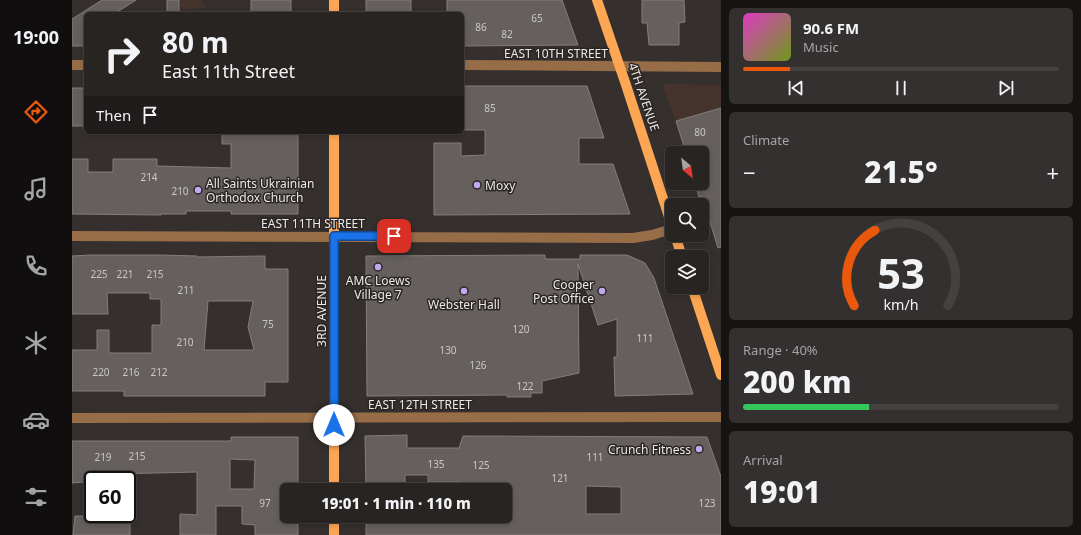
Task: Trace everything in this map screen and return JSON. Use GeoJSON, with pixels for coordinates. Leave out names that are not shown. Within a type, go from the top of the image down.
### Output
{"type":"FeatureCollection","features":[{"type":"Feature","properties":{"kind":"main road"},"geometry":{"type":"LineString","coordinates":[[334,0],[334,12]]}},
{"type":"Feature","properties":{"kind":"main road","name":"4TH AVENUE"},"geometry":{"type":"LineString","coordinates":[[597,0],[665,204]]}},
{"type":"Feature","properties":{"kind":"main road","name":"3RD AVENUE"},"geometry":{"type":"LineString","coordinates":[[334,134],[334,483]]}},
{"type":"Feature","properties":{"kind":"main road"},"geometry":{"type":"LineString","coordinates":[[694,294],[721,375]]}},
{"type":"Feature","properties":{"kind":"main road"},"geometry":{"type":"LineString","coordinates":[[334,523],[334,535]]}},
{"type":"Feature","properties":{"kind":"street"},"geometry":{"type":"LineString","coordinates":[[72,65],[84,65]]}},
{"type":"Feature","properties":{"kind":"street","name":"EAST 10TH STREET"},"geometry":{"type":"LineString","coordinates":[[464,65],[721,67]]}},
{"type":"Feature","properties":{"kind":"street","name":"EAST 11TH STREET"},"geometry":{"type":"LineString","coordinates":[[72,236],[633,238],[665,231]]}},
{"type":"Feature","properties":{"kind":"street","name":"EAST 12TH STREET"},"geometry":{"type":"LineString","coordinates":[[72,418],[721,417]]}},
{"type":"Feature","properties":{"kind":"shaded area"},"geometry":{"type":"Polygon","coordinates":[[[177,0],[201,0],[206,7],[183,10],[177,0]]]}},
{"type":"Feature","properties":{"kind":"shaded area"},"geometry":{"type":"Polygon","coordinates":[[[665,84],[721,85],[721,108],[676,121],[663,86],[665,84]]]}},
{"type":"Feature","properties":{"kind":"building"},"geometry":{"type":"Polygon","coordinates":[[[102,0],[136,0],[117,12],[84,12],[84,46],[72,46],[72,19],[102,0]]]}},
{"type":"Feature","properties":{"kind":"building"},"geometry":{"type":"Polygon","coordinates":[[[167,0],[179,0],[179,12],[167,12],[167,0]]]}},
{"type":"Feature","properties":{"kind":"building"},"geometry":{"type":"Polygon","coordinates":[[[251,0],[291,0],[291,12],[251,12],[251,0]]]}},
{"type":"Feature","properties":{"kind":"building"},"geometry":{"type":"Polygon","coordinates":[[[366,0],[411,0],[411,12],[366,12],[366,0]]]}},
{"type":"Feature","properties":{"kind":"building"},"geometry":{"type":"Polygon","coordinates":[[[447,0],[562,0],[578,45],[464,46],[464,12],[447,12],[447,0]]]}},
{"type":"Feature","properties":{"kind":"building"},"geometry":{"type":"Polygon","coordinates":[[[642,0],[684,0],[685,22],[679,23],[679,45],[649,45],[647,23],[642,23],[642,0]]]}},
{"type":"Feature","properties":{"kind":"building"},"geometry":{"type":"Polygon","coordinates":[[[464,86],[587,86],[604,138],[579,138],[579,164],[613,164],[630,214],[434,215],[434,143],[461,143],[461,156],[485,155],[485,130],[464,130],[464,86]]]}},
{"type":"Feature","properties":{"kind":"building"},"geometry":{"type":"Polygon","coordinates":[[[72,88],[84,88],[84,126],[72,126],[72,88]]]}},
{"type":"Feature","properties":{"kind":"building"},"geometry":{"type":"Polygon","coordinates":[[[721,108],[721,247],[718,248],[709,219],[709,198],[703,198],[702,196],[699,197],[697,190],[709,190],[709,146],[684,146],[676,121],[721,108]]]}},
{"type":"Feature","properties":{"kind":"building"},"geometry":{"type":"Polygon","coordinates":[[[222,134],[298,134],[298,214],[231,214],[231,211],[186,211],[186,214],[161,215],[72,214],[72,159],[88,159],[88,172],[113,172],[113,159],[157,159],[157,166],[231,168],[231,144],[222,144],[222,134]]]}},
{"type":"Feature","properties":{"kind":"building"},"geometry":{"type":"Polygon","coordinates":[[[545,255],[545,259],[580,259],[580,255],[627,255],[645,263],[654,278],[693,394],[615,396],[614,357],[617,357],[617,319],[598,325],[578,264],[579,373],[542,381],[542,393],[531,393],[531,397],[507,397],[507,395],[367,396],[366,256],[545,255]]]}},
{"type":"Feature","properties":{"kind":"building"},"geometry":{"type":"Polygon","coordinates":[[[72,256],[265,256],[265,269],[288,269],[288,382],[265,382],[265,396],[124,396],[124,391],[72,391],[72,350],[97,350],[97,330],[109,330],[109,353],[152,353],[152,325],[161,325],[161,299],[150,299],[150,293],[107,293],[108,314],[72,314],[72,256]],[[208,301],[204,350],[254,350],[248,327],[253,301],[208,301]]]}},
{"type":"Feature","properties":{"kind":"building"},"geometry":{"type":"Polygon","coordinates":[[[407,435],[407,448],[459,448],[463,436],[707,437],[721,477],[721,535],[366,535],[366,523],[512,523],[512,483],[428,482],[428,475],[405,475],[405,483],[366,483],[365,436],[407,435]],[[586,486],[586,514],[621,514],[621,487],[586,486]]]}},
{"type":"Feature","properties":{"kind":"building"},"geometry":{"type":"Polygon","coordinates":[[[231,437],[298,437],[298,483],[280,483],[280,523],[298,523],[298,535],[255,535],[255,525],[242,524],[242,506],[216,506],[216,535],[180,535],[180,514],[197,515],[197,472],[136,473],[136,471],[84,471],[84,482],[72,483],[72,441],[231,441],[231,437]],[[230,459],[230,489],[254,489],[255,460],[230,459]]]}},
{"type":"Feature","properties":{"kind":"building"},"geometry":{"type":"Polygon","coordinates":[[[75,516],[84,516],[84,523],[130,523],[130,535],[73,535],[75,516]]]}},
{"type":"Feature","properties":{"kind":"place","name":"Moxy"},"geometry":{"type":"Point","coordinates":[477,185]}},
{"type":"Feature","properties":{"kind":"place","name":"All Saints Ukrainian Orthodox Church"},"geometry":{"type":"Point","coordinates":[198,190]}},
{"type":"Feature","properties":{"kind":"place","name":"AMC Loews Village 7"},"geometry":{"type":"Point","coordinates":[378,267]}},
{"type":"Feature","properties":{"kind":"place","name":"Webster Hall"},"geometry":{"type":"Point","coordinates":[464,291]}},
{"type":"Feature","properties":{"kind":"place","name":"Cooper Post Office"},"geometry":{"type":"Point","coordinates":[602,291]}},
{"type":"Feature","properties":{"kind":"place","name":"Crunch Fitness"},"geometry":{"type":"Point","coordinates":[699,449]}},
{"type":"Feature","properties":{"kind":"route"},"geometry":{"type":"LineString","coordinates":[[334,425],[334,236],[394,236]]}}]}
